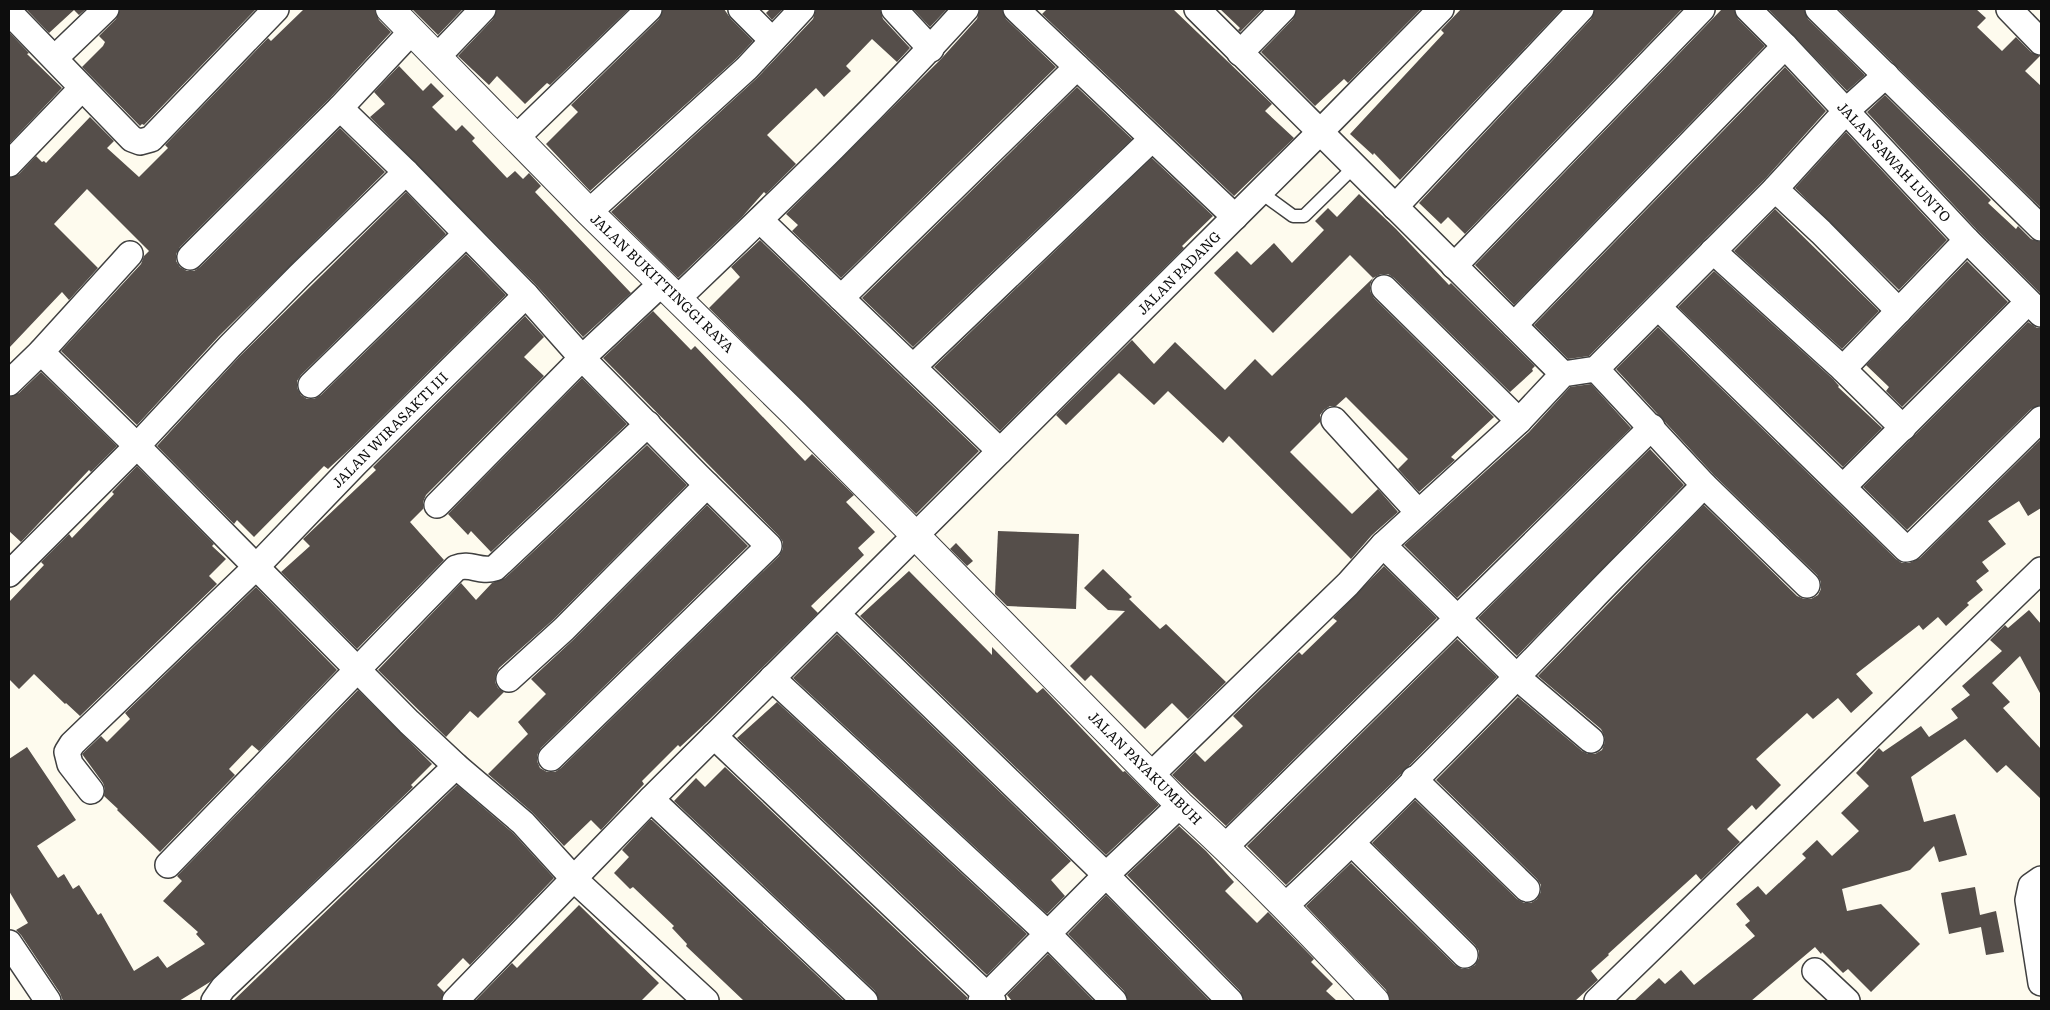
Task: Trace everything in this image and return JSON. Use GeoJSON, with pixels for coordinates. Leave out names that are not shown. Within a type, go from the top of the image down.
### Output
{"type":"FeatureCollection","features":[{"type":"Feature","properties":{"kind":"street"},"geometry":{"type":"LineString","coordinates":[[55,58],[106,9]]}},
{"type":"Feature","properties":{"kind":"street"},"geometry":{"type":"LineString","coordinates":[[9,12],[132,140],[147,142],[276,9]]}},
{"type":"Feature","properties":{"kind":"street","name":"JALAN BUKITTINGGI RAYA"},"geometry":{"type":"LineString","coordinates":[[390,9],[589,212],[914,534]]}},
{"type":"Feature","properties":{"kind":"street"},"geometry":{"type":"LineString","coordinates":[[437,57],[482,9]]}},
{"type":"Feature","properties":{"kind":"street"},"geometry":{"type":"LineString","coordinates":[[516,138],[649,9]]}},
{"type":"Feature","properties":{"kind":"street"},"geometry":{"type":"LineString","coordinates":[[741,9],[772,40]]}},
{"type":"Feature","properties":{"kind":"street"},"geometry":{"type":"LineString","coordinates":[[589,212],[747,68],[802,9]]}},
{"type":"Feature","properties":{"kind":"street"},"geometry":{"type":"LineString","coordinates":[[894,9],[930,48]]}},
{"type":"Feature","properties":{"kind":"street"},"geometry":{"type":"LineString","coordinates":[[437,505],[582,358],[760,220],[966,9]]}},
{"type":"Feature","properties":{"kind":"street"},"geometry":{"type":"LineString","coordinates":[[1016,9],[1235,217]]}},
{"type":"Feature","properties":{"kind":"street"},"geometry":{"type":"LineString","coordinates":[[1197,9],[1563,374]]}},
{"type":"Feature","properties":{"kind":"street"},"geometry":{"type":"LineString","coordinates":[[1240,53],[1283,9]]}},
{"type":"Feature","properties":{"kind":"street","name":"JALAN PADANG"},"geometry":{"type":"LineString","coordinates":[[455,1001],[651,799],[837,614],[914,534],[1235,217],[1441,9]]}},
{"type":"Feature","properties":{"kind":"street"},"geometry":{"type":"LineString","coordinates":[[1395,207],[1581,9]]}},
{"type":"Feature","properties":{"kind":"street"},"geometry":{"type":"LineString","coordinates":[[1454,266],[1702,9]]}},
{"type":"Feature","properties":{"kind":"street","name":"JALAN SAWAH LUNTO"},"geometry":{"type":"LineString","coordinates":[[1748,9],[1967,240],[2035,308]]}},
{"type":"Feature","properties":{"kind":"street"},"geometry":{"type":"LineString","coordinates":[[1818,9],[2041,228]]}},
{"type":"Feature","properties":{"kind":"street"},"geometry":{"type":"LineString","coordinates":[[2009,9],[2041,42]]}},
{"type":"Feature","properties":{"kind":"street"},"geometry":{"type":"LineString","coordinates":[[190,257],[340,108],[412,31]]}},
{"type":"Feature","properties":{"kind":"street"},"geometry":{"type":"LineString","coordinates":[[1514,326],[1785,46]]}},
{"type":"Feature","properties":{"kind":"street"},"geometry":{"type":"LineString","coordinates":[[841,298],[1077,67]]}},
{"type":"Feature","properties":{"kind":"street"},"geometry":{"type":"LineString","coordinates":[[1151,775],[1348,584],[1383,545],[1519,421],[1563,374],[1596,369],[1776,189],[1846,111],[1886,75]]}},
{"type":"Feature","properties":{"kind":"street"},"geometry":{"type":"LineString","coordinates":[[9,164],[82,88]]}},
{"type":"Feature","properties":{"kind":"street"},"geometry":{"type":"LineString","coordinates":[[340,108],[406,172],[526,295],[582,358],[769,546],[551,758]]}},
{"type":"Feature","properties":{"kind":"street"},"geometry":{"type":"LineString","coordinates":[[913,367],[1152,139]]}},
{"type":"Feature","properties":{"kind":"street"},"geometry":{"type":"LineString","coordinates":[[9,574],[137,446],[237,339],[406,172]]}},
{"type":"Feature","properties":{"kind":"street"},"geometry":{"type":"LineString","coordinates":[[1776,189],[1899,311]]}},
{"type":"Feature","properties":{"kind":"street"},"geometry":{"type":"LineString","coordinates":[[760,220],[1000,451]]}},
{"type":"Feature","properties":{"kind":"street"},"geometry":{"type":"LineString","coordinates":[[312,385],[466,234]]}},
{"type":"Feature","properties":{"kind":"street"},"geometry":{"type":"LineString","coordinates":[[1843,369],[1967,240]]}},
{"type":"Feature","properties":{"kind":"street"},"geometry":{"type":"LineString","coordinates":[[1713,251],[1843,369],[1903,428]]}},
{"type":"Feature","properties":{"kind":"street"},"geometry":{"type":"LineString","coordinates":[[9,383],[41,352],[130,254]]}},
{"type":"Feature","properties":{"kind":"street"},"geometry":{"type":"LineString","coordinates":[[1384,288],[1519,421]]}},
{"type":"Feature","properties":{"kind":"street","name":"JALAN WIRASAKTI III"},"geometry":{"type":"LineString","coordinates":[[91,791],[70,764],[67,755],[69,748],[256,567],[356,463],[526,295]]}},
{"type":"Feature","properties":{"kind":"street"},"geometry":{"type":"LineString","coordinates":[[1658,308],[1903,547],[1909,549],[2041,419]]}},
{"type":"Feature","properties":{"kind":"street"},"geometry":{"type":"LineString","coordinates":[[1843,487],[1903,428],[2035,308]]}},
{"type":"Feature","properties":{"kind":"street"},"geometry":{"type":"LineString","coordinates":[[41,352],[137,446],[409,722],[456,766],[523,823],[574,879],[690,996]]}},
{"type":"Feature","properties":{"kind":"street"},"geometry":{"type":"LineString","coordinates":[[1596,369],[1704,485],[1807,585]]}},
{"type":"Feature","properties":{"kind":"street"},"geometry":{"type":"LineString","coordinates":[[1334,420],[1418,512]]}},
{"type":"Feature","properties":{"kind":"street"},"geometry":{"type":"LineString","coordinates":[[168,865],[456,568],[465,565],[488,570],[495,568],[648,424]]}},
{"type":"Feature","properties":{"kind":"street"},"geometry":{"type":"LineString","coordinates":[[1225,847],[1652,427]]}},
{"type":"Feature","properties":{"kind":"street"},"geometry":{"type":"LineString","coordinates":[[509,679],[564,629],[707,485]]}},
{"type":"Feature","properties":{"kind":"street"},"geometry":{"type":"LineString","coordinates":[[1284,906],[1352,843],[1414,779],[1518,678],[1591,599],[1704,485]]}},
{"type":"Feature","properties":{"kind":"street","name":"JALAN PAYAKUMBUH"},"geometry":{"type":"LineString","coordinates":[[914,534],[1180,805],[1284,906],[1375,1001]]}},
{"type":"Feature","properties":{"kind":"street"},"geometry":{"type":"LineString","coordinates":[[1383,545],[1518,678],[1591,740]]}},
{"type":"Feature","properties":{"kind":"street"},"geometry":{"type":"LineString","coordinates":[[1602,1000],[2041,570]]}},
{"type":"Feature","properties":{"kind":"street"},"geometry":{"type":"LineString","coordinates":[[837,614],[1106,875],[1230,1001]]}},
{"type":"Feature","properties":{"kind":"street"},"geometry":{"type":"LineString","coordinates":[[772,678],[1048,934],[1114,1001]]}},
{"type":"Feature","properties":{"kind":"street"},"geometry":{"type":"LineString","coordinates":[[714,736],[987,999],[1106,875],[1180,805]]}},
{"type":"Feature","properties":{"kind":"street"},"geometry":{"type":"LineString","coordinates":[[214,1001],[223,988],[456,766]]}},
{"type":"Feature","properties":{"kind":"street"},"geometry":{"type":"LineString","coordinates":[[1414,779],[1527,889]]}},
{"type":"Feature","properties":{"kind":"street"},"geometry":{"type":"LineString","coordinates":[[651,799],[865,1001]]}},
{"type":"Feature","properties":{"kind":"street"},"geometry":{"type":"LineString","coordinates":[[1352,843],[1465,955]]}},
{"type":"Feature","properties":{"kind":"street"},"geometry":{"type":"LineString","coordinates":[[2041,879],[2031,886],[2028,900],[2041,983]]}},
{"type":"Feature","properties":{"kind":"street"},"geometry":{"type":"LineString","coordinates":[[9,943],[48,1001]]}},
{"type":"Feature","properties":{"kind":"street"},"geometry":{"type":"LineString","coordinates":[[1815,971],[1847,1001]]}},
{"type":"Feature","properties":{"kind":"lane"},"geometry":{"type":"LineString","coordinates":[[1260,192],[1293,216],[1304,216],[1354,167]]}},
{"type":"Feature","properties":{"kind":"building"},"geometry":{"type":"Polygon","coordinates":[[[26,9],[86,9],[79,15],[74,10],[49,33],[26,9]]]}},
{"type":"Feature","properties":{"kind":"building"},"geometry":{"type":"Polygon","coordinates":[[[120,9],[256,9],[144,125],[140,126],[82,67],[103,46],[105,42],[99,36],[116,19],[120,9]]]}},
{"type":"Feature","properties":{"kind":"building"},"geometry":{"type":"Polygon","coordinates":[[[304,9],[375,9],[379,20],[391,32],[330,98],[180,247],[176,254],[176,261],[180,267],[187,271],[194,271],[200,267],[340,128],[385,172],[219,336],[137,425],[61,351],[141,264],[144,256],[149,251],[87,189],[54,224],[98,268],[69,300],[62,292],[9,348],[9,178],[19,174],[36,156],[46,163],[90,117],[114,141],[107,148],[139,177],[168,148],[165,145],[268,38],[271,41],[304,9]]]}},
{"type":"Feature","properties":{"kind":"building"},"geometry":{"type":"Polygon","coordinates":[[[412,9],[463,9],[438,35],[412,9]]]}},
{"type":"Feature","properties":{"kind":"building"},"geometry":{"type":"Polygon","coordinates":[[[497,9],[629,9],[550,85],[547,83],[525,104],[497,76],[489,85],[458,56],[493,19],[497,9]]]}},
{"type":"Feature","properties":{"kind":"building"},"geometry":{"type":"Polygon","coordinates":[[[663,9],[724,9],[731,19],[753,41],[737,58],[590,191],[546,144],[578,112],[571,105],[659,19],[663,9]]]}},
{"type":"Feature","properties":{"kind":"building"},"geometry":{"type":"Polygon","coordinates":[[[770,9],[783,9],[772,20],[766,13],[770,9]]]}},
{"type":"Feature","properties":{"kind":"building"},"geometry":{"type":"Polygon","coordinates":[[[816,9],[880,9],[883,19],[910,48],[897,62],[872,39],[846,66],[851,71],[824,97],[816,88],[767,135],[796,164],[766,194],[764,192],[742,217],[678,278],[611,212],[757,78],[813,19],[816,9]]]}},
{"type":"Feature","properties":{"kind":"building"},"geometry":{"type":"Polygon","coordinates":[[[913,9],[947,9],[930,27],[913,9]]]}},
{"type":"Feature","properties":{"kind":"building"},"geometry":{"type":"Polygon","coordinates":[[[980,9],[1002,9],[1006,19],[1056,67],[841,278],[792,231],[798,225],[786,214],[941,59],[977,19],[980,9]]]}},
{"type":"Feature","properties":{"kind":"building"},"geometry":{"type":"Polygon","coordinates":[[[1047,9],[1173,9],[1272,104],[1265,111],[1294,138],[1234,196],[1042,14],[1047,9]]]}},
{"type":"Feature","properties":{"kind":"building"},"geometry":{"type":"Polygon","coordinates":[[[1220,9],[1263,9],[1240,32],[1238,30],[1240,28],[1220,9]]]}},
{"type":"Feature","properties":{"kind":"building"},"geometry":{"type":"Polygon","coordinates":[[[1297,9],[1421,9],[1348,83],[1344,79],[1315,106],[1261,52],[1293,19],[1297,9]]]}},
{"type":"Feature","properties":{"kind":"building"},"geometry":{"type":"Polygon","coordinates":[[[1461,9],[1562,9],[1400,180],[1374,153],[1373,155],[1350,134],[1444,33],[1441,30],[1461,9]]]}},
{"type":"Feature","properties":{"kind":"building"},"geometry":{"type":"Polygon","coordinates":[[[1595,9],[1682,9],[1465,234],[1448,217],[1441,224],[1419,203],[1591,19],[1595,9]]]}},
{"type":"Feature","properties":{"kind":"building"},"geometry":{"type":"Polygon","coordinates":[[[1722,9],[1734,9],[1738,19],[1765,46],[1514,305],[1475,265],[1722,9]]]}},
{"type":"Feature","properties":{"kind":"building"},"geometry":{"type":"Polygon","coordinates":[[[1768,9],[1804,9],[1808,19],[1865,75],[1847,91],[1768,9]]]}},
{"type":"Feature","properties":{"kind":"building"},"geometry":{"type":"Polygon","coordinates":[[[1838,9],[1976,9],[1986,18],[1977,27],[2002,51],[2016,37],[2031,52],[2040,56],[2025,71],[2041,86],[2041,208],[1838,9]]]}},
{"type":"Feature","properties":{"kind":"building"},"geometry":{"type":"Polygon","coordinates":[[[9,32],[29,53],[27,54],[62,88],[9,144],[9,32]]]}},
{"type":"Feature","properties":{"kind":"building"},"geometry":{"type":"Polygon","coordinates":[[[399,66],[423,91],[431,83],[444,96],[432,107],[456,131],[462,125],[475,138],[472,141],[507,178],[515,171],[523,179],[529,173],[541,186],[535,192],[631,293],[583,337],[536,285],[370,117],[385,104],[374,92],[399,66]]]}},
{"type":"Feature","properties":{"kind":"building"},"geometry":{"type":"Polygon","coordinates":[[[1785,67],[1826,111],[1765,179],[1589,356],[1568,359],[1534,325],[1785,67]]]}},
{"type":"Feature","properties":{"kind":"building"},"geometry":{"type":"Polygon","coordinates":[[[1077,87],[1132,139],[913,347],[862,298],[1077,87]]]}},
{"type":"Feature","properties":{"kind":"building"},"geometry":{"type":"Polygon","coordinates":[[[1885,95],[1991,200],[1988,203],[2016,229],[2018,226],[2031,239],[2041,242],[2041,294],[1977,230],[1867,112],[1885,95]]]}},
{"type":"Feature","properties":{"kind":"building"},"geometry":{"type":"Polygon","coordinates":[[[1846,132],[1947,240],[1899,290],[1795,188],[1846,132]]]}},
{"type":"Feature","properties":{"kind":"building"},"geometry":{"type":"Polygon","coordinates":[[[1152,158],[1213,216],[1182,246],[1184,248],[1000,431],[934,367],[1152,158]]]}},
{"type":"Feature","properties":{"kind":"building"},"geometry":{"type":"Polygon","coordinates":[[[406,192],[446,234],[301,375],[297,381],[297,388],[301,395],[307,399],[314,399],[321,395],[466,254],[506,295],[352,447],[328,469],[324,466],[254,537],[237,520],[234,524],[157,446],[240,356],[406,192]]]}},
{"type":"Feature","properties":{"kind":"building"},"geometry":{"type":"Polygon","coordinates":[[[1359,194],[1396,229],[1449,285],[1451,283],[1535,366],[1532,369],[1533,371],[1510,392],[1394,278],[1388,274],[1381,274],[1373,278],[1350,255],[1273,333],[1214,273],[1237,251],[1251,265],[1274,243],[1292,263],[1324,230],[1315,221],[1328,208],[1337,217],[1359,194]]]}},
{"type":"Feature","properties":{"kind":"building"},"geometry":{"type":"Polygon","coordinates":[[[1775,209],[1879,311],[1842,349],[1734,251],[1775,209]]]}},
{"type":"Feature","properties":{"kind":"building"},"geometry":{"type":"Polygon","coordinates":[[[760,240],[979,451],[916,514],[709,308],[740,277],[731,267],[760,240]]]}},
{"type":"Feature","properties":{"kind":"building"},"geometry":{"type":"Polygon","coordinates":[[[1967,261],[2008,302],[1902,407],[1886,391],[1889,387],[1866,365],[1967,261]]]}},
{"type":"Feature","properties":{"kind":"building"},"geometry":{"type":"Polygon","coordinates":[[[1714,271],[1833,379],[1838,387],[1882,428],[1843,467],[1678,307],[1714,271]]]}},
{"type":"Feature","properties":{"kind":"building"},"geometry":{"type":"Polygon","coordinates":[[[1373,278],[1370,291],[1374,298],[1494,417],[1451,457],[1455,460],[1419,492],[1398,469],[1408,459],[1346,397],[1336,406],[1330,406],[1324,410],[1320,415],[1320,422],[1290,452],[1352,514],[1378,489],[1398,512],[1372,535],[1351,559],[1229,436],[1223,443],[1168,391],[1154,405],[1119,373],[1066,425],[1056,415],[1132,340],[1154,364],[1175,342],[1225,390],[1255,359],[1272,376],[1373,278]]]}},
{"type":"Feature","properties":{"kind":"building"},"geometry":{"type":"Polygon","coordinates":[[[653,311],[691,350],[695,346],[805,461],[812,454],[854,495],[846,502],[875,532],[858,548],[864,555],[811,606],[818,613],[707,722],[680,747],[678,745],[642,781],[644,784],[601,830],[591,820],[564,846],[532,812],[488,774],[528,734],[518,722],[546,694],[531,679],[574,639],[707,505],[748,546],[541,748],[537,755],[540,768],[547,772],[555,772],[779,556],[783,549],[783,542],[779,536],[603,358],[653,311]]]}},
{"type":"Feature","properties":{"kind":"building"},"geometry":{"type":"Polygon","coordinates":[[[525,316],[544,337],[524,357],[544,376],[426,495],[423,509],[410,522],[444,560],[357,649],[281,572],[310,546],[303,539],[376,470],[373,467],[525,316]]]}},
{"type":"Feature","properties":{"kind":"building"},"geometry":{"type":"Polygon","coordinates":[[[2028,322],[2037,328],[2041,328],[2041,405],[2031,409],[1907,530],[1863,487],[2028,322]]]}},
{"type":"Feature","properties":{"kind":"building"},"geometry":{"type":"Polygon","coordinates":[[[1658,327],[1902,563],[1909,563],[1920,558],[2041,439],[2041,508],[2028,516],[2019,501],[1988,521],[2006,544],[1982,562],[1989,571],[1976,581],[1983,590],[1967,603],[1969,605],[1946,626],[1938,617],[1923,630],[1919,625],[1856,674],[1873,693],[1851,713],[1838,698],[1813,719],[1807,713],[1756,759],[1781,785],[1756,810],[1752,805],[1727,829],[1740,842],[1701,880],[1696,874],[1608,954],[1591,971],[1598,980],[1575,1001],[1390,1001],[1386,990],[1306,906],[1351,863],[1455,965],[1462,969],[1468,969],[1475,965],[1479,958],[1479,951],[1475,945],[1372,843],[1415,800],[1517,899],[1524,903],[1531,903],[1537,899],[1541,892],[1541,885],[1537,879],[1436,780],[1518,697],[1582,751],[1588,754],[1595,754],[1602,750],[1605,742],[1601,729],[1538,676],[1704,505],[1797,596],[1811,599],[1818,595],[1821,589],[1821,582],[1817,575],[1714,475],[1616,369],[1658,327]]]}},
{"type":"Feature","properties":{"kind":"building"},"geometry":{"type":"Polygon","coordinates":[[[41,372],[117,446],[91,472],[89,470],[21,542],[9,531],[9,397],[19,393],[41,372]]]}},
{"type":"Feature","properties":{"kind":"building"},"geometry":{"type":"Polygon","coordinates":[[[582,378],[627,424],[491,552],[471,531],[468,535],[448,514],[582,378]]]}},
{"type":"Feature","properties":{"kind":"building"},"geometry":{"type":"Polygon","coordinates":[[[1591,384],[1631,428],[1457,598],[1404,545],[1529,432],[1570,387],[1591,384]]]}},
{"type":"Feature","properties":{"kind":"building"},"geometry":{"type":"Polygon","coordinates":[[[647,445],[687,485],[554,619],[499,668],[495,682],[498,688],[504,692],[478,718],[470,711],[446,737],[378,670],[461,583],[476,600],[492,583],[505,578],[647,445]]]}},
{"type":"Feature","properties":{"kind":"building"},"geometry":{"type":"Polygon","coordinates":[[[1650,449],[1684,485],[1517,656],[1478,618],[1650,449]]]}},
{"type":"Feature","properties":{"kind":"building"},"geometry":{"type":"Polygon","coordinates":[[[137,466],[214,544],[212,546],[226,559],[209,576],[217,584],[80,716],[34,674],[19,689],[9,679],[9,602],[44,565],[41,562],[69,534],[72,538],[114,494],[112,492],[137,466]]]}},
{"type":"Feature","properties":{"kind":"building"},"geometry":{"type":"Polygon","coordinates":[[[998,531],[1079,534],[1076,609],[1007,606],[995,594],[998,531]]]}},
{"type":"Feature","properties":{"kind":"building"},"geometry":{"type":"Polygon","coordinates":[[[956,543],[973,561],[967,566],[950,549],[956,543]]]}},
{"type":"Feature","properties":{"kind":"building"},"geometry":{"type":"Polygon","coordinates":[[[1384,566],[1437,618],[1226,826],[1172,775],[1195,752],[1205,762],[1243,726],[1233,716],[1299,652],[1302,655],[1337,621],[1333,618],[1384,566]]]}},
{"type":"Feature","properties":{"kind":"building"},"geometry":{"type":"Polygon","coordinates":[[[1103,569],[1132,597],[1129,599],[1160,629],[1166,624],[1226,682],[1188,719],[1172,703],[1145,729],[1091,675],[1085,681],[1070,666],[1125,611],[1108,610],[1084,588],[1103,569]]]}},
{"type":"Feature","properties":{"kind":"building"},"geometry":{"type":"Polygon","coordinates":[[[909,571],[992,655],[992,647],[1037,693],[1043,688],[1123,772],[1125,771],[1159,805],[1106,855],[860,616],[909,571]]]}},
{"type":"Feature","properties":{"kind":"building"},"geometry":{"type":"Polygon","coordinates":[[[256,587],[337,670],[259,751],[252,745],[229,769],[235,775],[160,852],[104,796],[105,789],[103,783],[82,754],[101,736],[107,742],[130,719],[125,713],[256,587]]]}},
{"type":"Feature","properties":{"kind":"building"},"geometry":{"type":"Polygon","coordinates":[[[2029,610],[2041,624],[2041,695],[2020,656],[1992,683],[2010,702],[2003,708],[2041,749],[2041,799],[2006,765],[1997,773],[1965,739],[1911,777],[1924,822],[1955,814],[1967,855],[1939,862],[1934,846],[1910,870],[1842,889],[1847,911],[1881,904],[1920,944],[1871,992],[1848,969],[1843,973],[1815,947],[1751,1001],[1634,1001],[1659,978],[1665,984],[1681,970],[1694,985],[1755,936],[1745,925],[1750,921],[1736,904],[1758,886],[1766,895],[1806,858],[1802,854],[1817,840],[1832,856],[1859,831],[1841,813],[1869,786],[1856,773],[1879,748],[1883,752],[1921,726],[1929,737],[1958,718],[1951,709],[1970,695],[1962,686],[2002,651],[1990,640],[2005,625],[2008,628],[2029,610]]]}},
{"type":"Feature","properties":{"kind":"building"},"geometry":{"type":"Polygon","coordinates":[[[837,634],[1071,861],[1051,880],[1065,896],[1047,914],[793,678],[837,634]]]}},
{"type":"Feature","properties":{"kind":"building"},"geometry":{"type":"Polygon","coordinates":[[[1457,639],[1497,677],[1391,784],[1286,885],[1247,846],[1457,639]]]}},
{"type":"Feature","properties":{"kind":"building"},"geometry":{"type":"Polygon","coordinates":[[[358,690],[432,764],[411,785],[413,787],[210,982],[179,1001],[63,1001],[60,993],[16,930],[28,923],[9,891],[9,759],[27,747],[76,820],[37,846],[58,878],[64,874],[73,889],[79,885],[98,915],[101,913],[134,971],[158,956],[167,968],[205,944],[196,934],[198,932],[163,901],[182,881],[177,876],[358,690]]]}},
{"type":"Feature","properties":{"kind":"building"},"geometry":{"type":"Polygon","coordinates":[[[777,702],[1027,934],[987,975],[737,738],[777,702]]]}},
{"type":"Feature","properties":{"kind":"building"},"geometry":{"type":"Polygon","coordinates":[[[725,767],[967,999],[965,1001],[879,1001],[875,991],[674,801],[696,778],[705,787],[725,767]]]}},
{"type":"Feature","properties":{"kind":"building"},"geometry":{"type":"Polygon","coordinates":[[[457,785],[513,833],[554,878],[470,965],[463,958],[437,985],[444,992],[441,1001],[233,1001],[457,785]]]}},
{"type":"Feature","properties":{"kind":"building"},"geometry":{"type":"Polygon","coordinates":[[[650,820],[844,1001],[744,1001],[686,946],[687,944],[672,928],[674,926],[633,887],[630,889],[614,873],[629,857],[622,850],[650,820]]]}},
{"type":"Feature","properties":{"kind":"building"},"geometry":{"type":"Polygon","coordinates":[[[1179,826],[1206,851],[1234,882],[1225,891],[1257,923],[1268,912],[1314,959],[1311,962],[1333,984],[1326,991],[1337,1001],[1244,1001],[1240,991],[1127,875],[1179,826]]]}},
{"type":"Feature","properties":{"kind":"building"},"geometry":{"type":"Polygon","coordinates":[[[1975,887],[1980,915],[1996,911],[2004,952],[1986,955],[1981,927],[1949,934],[1941,893],[1975,887]]]}},
{"type":"Feature","properties":{"kind":"building"},"geometry":{"type":"Polygon","coordinates":[[[1106,895],[1210,1001],[1128,1001],[1124,991],[1068,934],[1106,895]]]}},
{"type":"Feature","properties":{"kind":"building"},"geometry":{"type":"Polygon","coordinates":[[[579,905],[659,983],[641,1001],[475,1001],[512,963],[517,968],[579,905]]]}},
{"type":"Feature","properties":{"kind":"building"},"geometry":{"type":"Polygon","coordinates":[[[1048,954],[1094,1001],[1012,1001],[1007,995],[1048,954]]]}}]}
